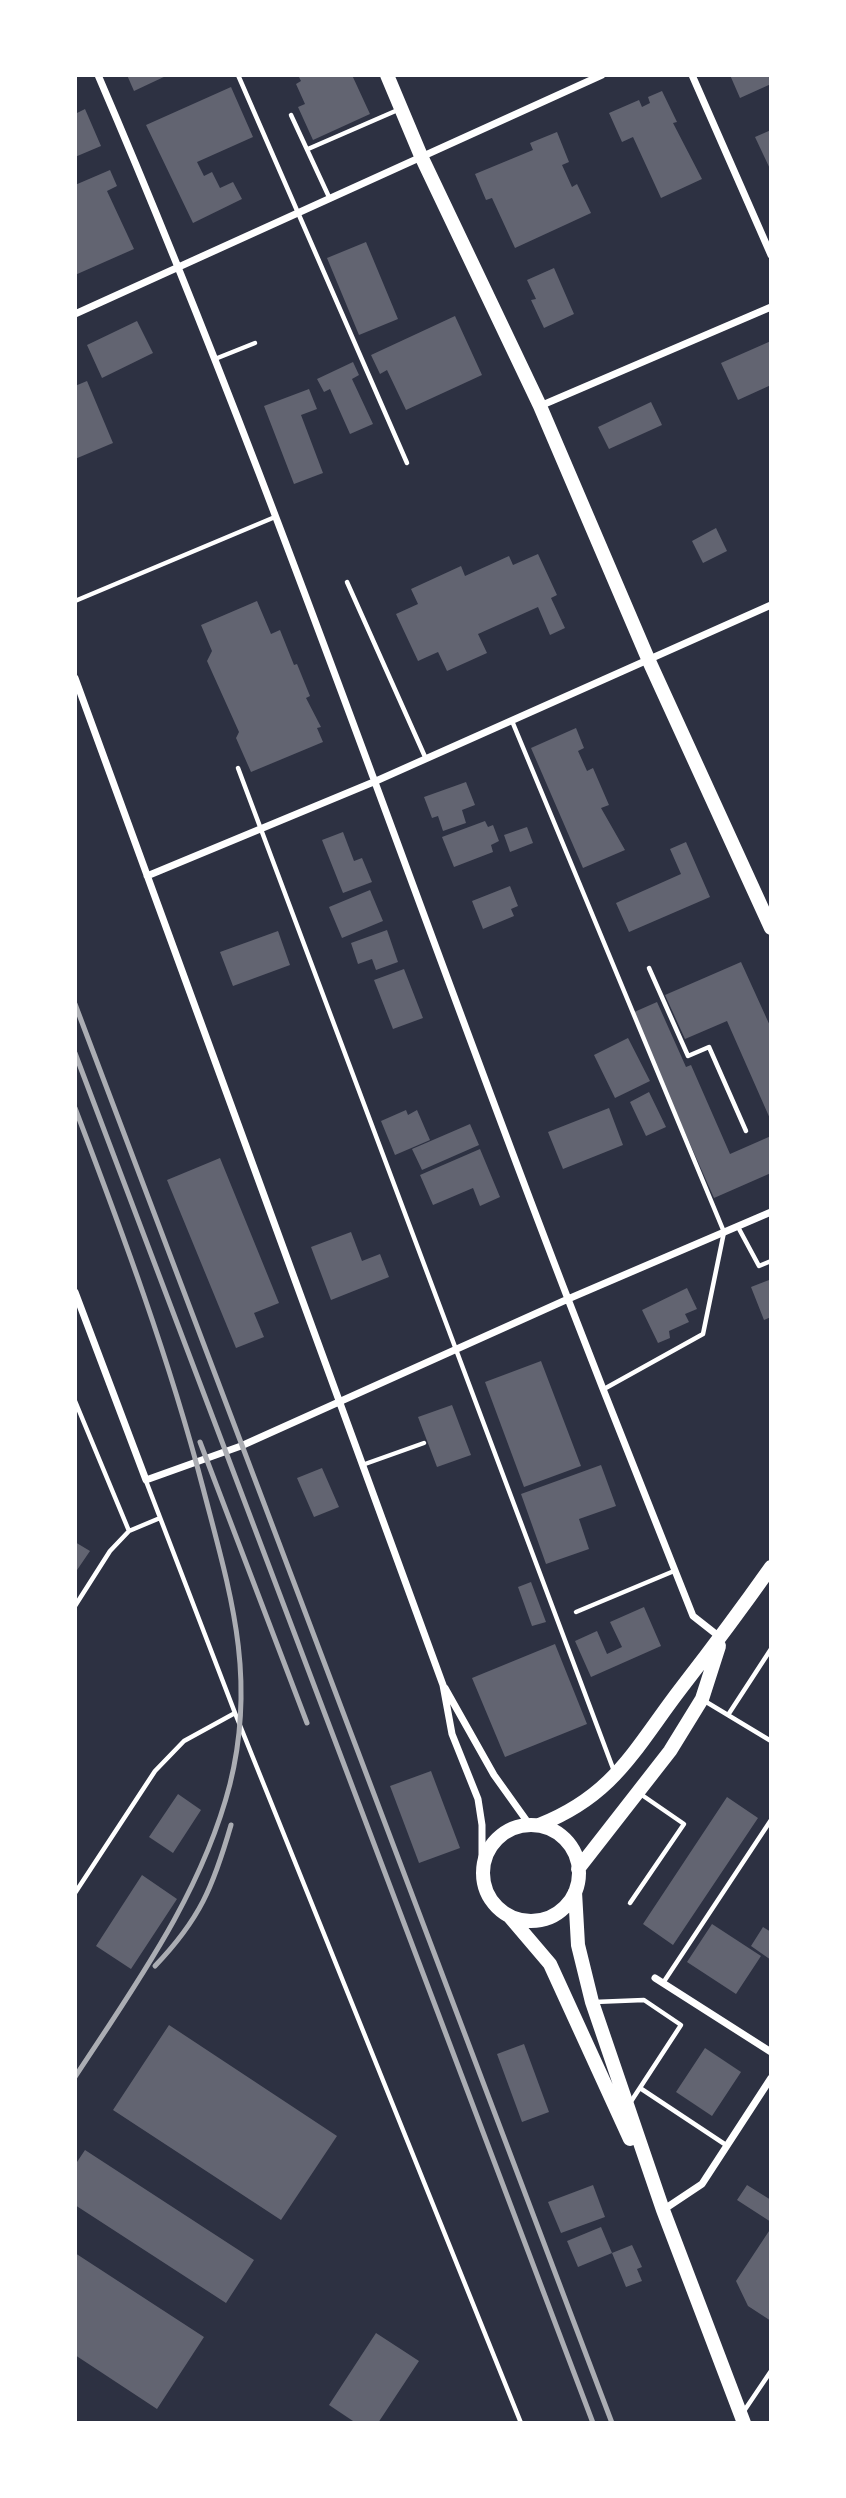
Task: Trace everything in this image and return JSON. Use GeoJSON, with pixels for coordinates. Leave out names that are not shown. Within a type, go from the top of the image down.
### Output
{"type":"FeatureCollection","features":[{"type":"Feature","properties":{"kind":"main road"},"geometry":{"type":"LineString","coordinates":[[387,75],[421,156],[540,406],[649,661],[768,912],[771,928]]}},
{"type":"Feature","properties":{"kind":"main road"},"geometry":{"type":"LineString","coordinates":[[663,2210],[550,1964],[490,1898],[482,1872],[490,1847],[498,1837],[509,1830],[534,1824],[587,1802],[615,1775],[766,1584],[771,1567]]}},
{"type":"Feature","properties":{"kind":"main road"},"geometry":{"type":"LineString","coordinates":[[578,1869],[670,1751],[702,1699],[722,1639]]}},
{"type":"Feature","properties":{"kind":"main road"},"geometry":{"type":"LineString","coordinates":[[534,1824],[564,1839],[576,1858],[578,1945],[592,2002],[663,2210],[743,2419]]}},
{"type":"Feature","properties":{"kind":"main road"},"geometry":{"type":"LineString","coordinates":[[510,1917],[535,1921],[548,1918],[559,1912],[575,1892]]}},
{"type":"Feature","properties":{"kind":"street"},"geometry":{"type":"LineString","coordinates":[[98,75],[179,265],[376,781],[568,1298],[693,1616],[722,1639]]}},
{"type":"Feature","properties":{"kind":"street"},"geometry":{"type":"LineString","coordinates":[[75,314],[602,75]]}},
{"type":"Feature","properties":{"kind":"street"},"geometry":{"type":"LineString","coordinates":[[692,75],[771,255]]}},
{"type":"Feature","properties":{"kind":"street"},"geometry":{"type":"LineString","coordinates":[[540,406],[771,307]]}},
{"type":"Feature","properties":{"kind":"street"},"geometry":{"type":"LineString","coordinates":[[147,876],[376,781],[649,661],[771,604]]}},
{"type":"Feature","properties":{"kind":"street"},"geometry":{"type":"LineString","coordinates":[[75,678],[365,1464],[443,1685],[452,1734],[478,1799],[482,1825],[482,1872]]}},
{"type":"Feature","properties":{"kind":"street"},"geometry":{"type":"LineString","coordinates":[[75,1292],[146,1480],[241,1446],[568,1298],[771,1212]]}},
{"type":"Feature","properties":{"kind":"street"},"geometry":{"type":"LineString","coordinates":[[443,1685],[494,1775],[534,1824]]}},
{"type":"Feature","properties":{"kind":"street"},"geometry":{"type":"LineString","coordinates":[[655,1978],[771,2052]]}},
{"type":"Feature","properties":{"kind":"street"},"geometry":{"type":"LineString","coordinates":[[663,2210],[702,2185],[771,2078]]}},
{"type":"Feature","properties":{"kind":"lane"},"geometry":{"type":"LineString","coordinates":[[237,75],[407,463]]}},
{"type":"Feature","properties":{"kind":"lane"},"geometry":{"type":"LineString","coordinates":[[308,149],[401,109]]}},
{"type":"Feature","properties":{"kind":"lane"},"geometry":{"type":"LineString","coordinates":[[291,115],[329,197]]}},
{"type":"Feature","properties":{"kind":"lane"},"geometry":{"type":"LineString","coordinates":[[215,359],[255,343]]}},
{"type":"Feature","properties":{"kind":"lane"},"geometry":{"type":"LineString","coordinates":[[75,601],[275,516]]}},
{"type":"Feature","properties":{"kind":"lane"},"geometry":{"type":"LineString","coordinates":[[347,582],[426,759]]}},
{"type":"Feature","properties":{"kind":"lane"},"geometry":{"type":"LineString","coordinates":[[512,721],[724,1232],[703,1334],[604,1389]]}},
{"type":"Feature","properties":{"kind":"lane"},"geometry":{"type":"LineString","coordinates":[[239,768],[615,1775]]}},
{"type":"Feature","properties":{"kind":"lane"},"geometry":{"type":"LineString","coordinates":[[649,968],[688,1056],[709,1046],[746,1131]]}},
{"type":"Feature","properties":{"kind":"lane"},"geometry":{"type":"LineString","coordinates":[[738,1226],[759,1266],[771,1261]]}},
{"type":"Feature","properties":{"kind":"lane"},"geometry":{"type":"LineString","coordinates":[[75,1401],[129,1531]]}},
{"type":"Feature","properties":{"kind":"lane"},"geometry":{"type":"LineString","coordinates":[[365,1464],[424,1443]]}},
{"type":"Feature","properties":{"kind":"lane"},"geometry":{"type":"LineString","coordinates":[[146,1480],[234,1713],[521,2423]]}},
{"type":"Feature","properties":{"kind":"lane"},"geometry":{"type":"LineString","coordinates":[[75,1606],[110,1551],[129,1531],[160,1518]]}},
{"type":"Feature","properties":{"kind":"lane"},"geometry":{"type":"LineString","coordinates":[[576,1612],[675,1570]]}},
{"type":"Feature","properties":{"kind":"lane"},"geometry":{"type":"LineString","coordinates":[[728,1715],[771,1649]]}},
{"type":"Feature","properties":{"kind":"lane"},"geometry":{"type":"LineString","coordinates":[[702,1699],[771,1741]]}},
{"type":"Feature","properties":{"kind":"lane"},"geometry":{"type":"LineString","coordinates":[[75,1893],[155,1771],[184,1741],[234,1713]]}},
{"type":"Feature","properties":{"kind":"lane"},"geometry":{"type":"LineString","coordinates":[[631,1903],[684,1824],[638,1792]]}},
{"type":"Feature","properties":{"kind":"lane"},"geometry":{"type":"LineString","coordinates":[[663,1984],[771,1821]]}},
{"type":"Feature","properties":{"kind":"lane"},"geometry":{"type":"LineString","coordinates":[[592,2002],[644,2000],[681,2025],[628,2106]]}},
{"type":"Feature","properties":{"kind":"lane"},"geometry":{"type":"LineString","coordinates":[[640,2088],[727,2146]]}},
{"type":"Feature","properties":{"kind":"lane"},"geometry":{"type":"LineString","coordinates":[[743,2419],[771,2371]]}},
{"type":"Feature","properties":{"kind":"building"},"geometry":{"type":"Polygon","coordinates":[[[127,75],[168,75],[134,91],[127,75]]]}},
{"type":"Feature","properties":{"kind":"building"},"geometry":{"type":"Polygon","coordinates":[[[298,75],[352,75],[370,114],[313,140],[298,107],[305,104],[296,84],[301,81],[298,75]]]}},
{"type":"Feature","properties":{"kind":"building"},"geometry":{"type":"Polygon","coordinates":[[[730,75],[771,75],[771,84],[740,98],[730,75]]]}},
{"type":"Feature","properties":{"kind":"building"},"geometry":{"type":"Polygon","coordinates":[[[231,87],[253,137],[197,162],[204,176],[212,172],[220,188],[233,182],[242,199],[193,223],[146,125],[231,87]]]}},
{"type":"Feature","properties":{"kind":"building"},"geometry":{"type":"Polygon","coordinates":[[[662,91],[677,122],[673,123],[702,179],[661,198],[633,137],[622,142],[609,113],[639,100],[642,107],[650,103],[648,97],[662,91]]]}},
{"type":"Feature","properties":{"kind":"building"},"geometry":{"type":"Polygon","coordinates":[[[85,109],[101,146],[75,157],[75,114],[85,109]]]}},
{"type":"Feature","properties":{"kind":"building"},"geometry":{"type":"Polygon","coordinates":[[[771,130],[771,171],[755,137],[771,130]]]}},
{"type":"Feature","properties":{"kind":"building"},"geometry":{"type":"Polygon","coordinates":[[[557,132],[569,162],[562,165],[572,187],[577,184],[591,213],[515,248],[492,198],[486,200],[475,174],[533,150],[530,143],[557,132]]]}},
{"type":"Feature","properties":{"kind":"building"},"geometry":{"type":"Polygon","coordinates":[[[110,170],[117,186],[107,191],[134,249],[75,275],[75,185],[110,170]]]}},
{"type":"Feature","properties":{"kind":"building"},"geometry":{"type":"Polygon","coordinates":[[[366,242],[398,319],[359,335],[327,258],[366,242]]]}},
{"type":"Feature","properties":{"kind":"building"},"geometry":{"type":"Polygon","coordinates":[[[554,268],[574,314],[544,328],[531,300],[536,299],[527,280],[554,268]]]}},
{"type":"Feature","properties":{"kind":"building"},"geometry":{"type":"Polygon","coordinates":[[[455,316],[482,375],[406,410],[387,370],[380,374],[371,355],[455,316]]]}},
{"type":"Feature","properties":{"kind":"building"},"geometry":{"type":"Polygon","coordinates":[[[137,321],[153,353],[102,378],[87,345],[137,321]]]}},
{"type":"Feature","properties":{"kind":"building"},"geometry":{"type":"Polygon","coordinates":[[[771,341],[771,385],[738,400],[721,363],[771,341]]]}},
{"type":"Feature","properties":{"kind":"building"},"geometry":{"type":"Polygon","coordinates":[[[353,362],[359,375],[352,379],[373,424],[350,434],[330,389],[324,392],[317,379],[353,362]]]}},
{"type":"Feature","properties":{"kind":"building"},"geometry":{"type":"Polygon","coordinates":[[[87,381],[113,443],[75,459],[75,386],[87,381]]]}},
{"type":"Feature","properties":{"kind":"building"},"geometry":{"type":"Polygon","coordinates":[[[309,389],[317,409],[301,415],[323,473],[294,484],[264,406],[309,389]]]}},
{"type":"Feature","properties":{"kind":"building"},"geometry":{"type":"Polygon","coordinates":[[[651,402],[662,425],[609,449],[598,427],[651,402]]]}},
{"type":"Feature","properties":{"kind":"building"},"geometry":{"type":"Polygon","coordinates":[[[716,528],[727,551],[703,563],[692,541],[716,528]]]}},
{"type":"Feature","properties":{"kind":"building"},"geometry":{"type":"Polygon","coordinates":[[[538,554],[557,595],[551,598],[565,628],[550,635],[538,607],[478,634],[487,653],[447,671],[438,652],[418,661],[396,614],[418,604],[411,589],[461,566],[465,576],[509,556],[513,565],[538,554]]]}},
{"type":"Feature","properties":{"kind":"building"},"geometry":{"type":"Polygon","coordinates":[[[257,601],[271,634],[280,630],[294,665],[297,664],[310,696],[306,698],[321,727],[317,728],[323,742],[251,772],[236,738],[239,732],[207,661],[212,651],[201,625],[257,601]]]}},
{"type":"Feature","properties":{"kind":"building"},"geometry":{"type":"Polygon","coordinates":[[[576,728],[584,748],[578,751],[587,771],[593,768],[609,805],[601,808],[625,850],[583,868],[531,748],[576,728]]]}},
{"type":"Feature","properties":{"kind":"building"},"geometry":{"type":"Polygon","coordinates":[[[466,782],[475,805],[462,810],[466,823],[443,831],[438,816],[432,818],[424,797],[466,782]]]}},
{"type":"Feature","properties":{"kind":"building"},"geometry":{"type":"Polygon","coordinates":[[[485,821],[488,827],[493,825],[499,841],[491,845],[493,852],[454,867],[442,837],[485,821]]]}},
{"type":"Feature","properties":{"kind":"building"},"geometry":{"type":"Polygon","coordinates":[[[527,827],[533,843],[510,852],[504,835],[527,827]]]}},
{"type":"Feature","properties":{"kind":"building"},"geometry":{"type":"Polygon","coordinates":[[[343,832],[354,861],[362,858],[372,882],[343,893],[322,840],[343,832]]]}},
{"type":"Feature","properties":{"kind":"building"},"geometry":{"type":"Polygon","coordinates":[[[686,842],[710,897],[629,932],[616,903],[681,874],[670,849],[686,842]]]}},
{"type":"Feature","properties":{"kind":"building"},"geometry":{"type":"Polygon","coordinates":[[[510,886],[518,906],[511,909],[514,916],[483,929],[472,901],[510,886]]]}},
{"type":"Feature","properties":{"kind":"building"},"geometry":{"type":"Polygon","coordinates":[[[370,890],[383,921],[342,938],[329,907],[370,890]]]}},
{"type":"Feature","properties":{"kind":"building"},"geometry":{"type":"Polygon","coordinates":[[[387,930],[398,962],[376,970],[372,959],[358,964],[351,943],[387,930]]]}},
{"type":"Feature","properties":{"kind":"building"},"geometry":{"type":"Polygon","coordinates":[[[278,931],[290,965],[233,986],[220,952],[278,931]]]}},
{"type":"Feature","properties":{"kind":"building"},"geometry":{"type":"Polygon","coordinates":[[[741,962],[771,1028],[771,1121],[727,1021],[685,1039],[665,995],[741,962]]]}},
{"type":"Feature","properties":{"kind":"building"},"geometry":{"type":"Polygon","coordinates":[[[404,969],[423,1018],[393,1029],[374,980],[404,969]]]}},
{"type":"Feature","properties":{"kind":"building"},"geometry":{"type":"Polygon","coordinates":[[[657,1002],[686,1067],[691,1065],[730,1154],[771,1136],[771,1173],[714,1198],[632,1013],[657,1002]]]}},
{"type":"Feature","properties":{"kind":"building"},"geometry":{"type":"Polygon","coordinates":[[[628,1038],[650,1081],[615,1098],[594,1055],[628,1038]]]}},
{"type":"Feature","properties":{"kind":"building"},"geometry":{"type":"Polygon","coordinates":[[[649,1092],[666,1127],[646,1136],[630,1102],[649,1092]]]}},
{"type":"Feature","properties":{"kind":"building"},"geometry":{"type":"Polygon","coordinates":[[[609,1108],[623,1145],[563,1169],[548,1132],[609,1108]]]}},
{"type":"Feature","properties":{"kind":"building"},"geometry":{"type":"Polygon","coordinates":[[[406,1110],[408,1115],[417,1110],[430,1140],[395,1155],[381,1121],[406,1110]]]}},
{"type":"Feature","properties":{"kind":"building"},"geometry":{"type":"Polygon","coordinates":[[[470,1124],[479,1145],[422,1170],[412,1149],[470,1124]]]}},
{"type":"Feature","properties":{"kind":"building"},"geometry":{"type":"Polygon","coordinates":[[[480,1149],[500,1197],[480,1206],[473,1188],[433,1205],[420,1175],[480,1149]]]}},
{"type":"Feature","properties":{"kind":"building"},"geometry":{"type":"Polygon","coordinates":[[[220,1158],[279,1303],[254,1313],[264,1337],[236,1348],[167,1180],[220,1158]]]}},
{"type":"Feature","properties":{"kind":"building"},"geometry":{"type":"Polygon","coordinates":[[[351,1232],[362,1261],[380,1254],[389,1277],[331,1300],[311,1247],[351,1232]]]}},
{"type":"Feature","properties":{"kind":"building"},"geometry":{"type":"Polygon","coordinates":[[[769,1280],[771,1317],[764,1320],[751,1287],[769,1280]]]}},
{"type":"Feature","properties":{"kind":"building"},"geometry":{"type":"Polygon","coordinates":[[[687,1288],[697,1309],[685,1314],[689,1322],[669,1331],[670,1338],[658,1343],[642,1310],[687,1288]]]}},
{"type":"Feature","properties":{"kind":"building"},"geometry":{"type":"Polygon","coordinates":[[[541,1361],[581,1466],[524,1487],[485,1382],[541,1361]]]}},
{"type":"Feature","properties":{"kind":"building"},"geometry":{"type":"Polygon","coordinates":[[[452,1405],[471,1455],[437,1467],[418,1417],[452,1405]]]}},
{"type":"Feature","properties":{"kind":"building"},"geometry":{"type":"Polygon","coordinates":[[[601,1465],[616,1506],[579,1519],[589,1549],[546,1564],[521,1494],[601,1465]]]}},
{"type":"Feature","properties":{"kind":"building"},"geometry":{"type":"Polygon","coordinates":[[[322,1468],[339,1507],[314,1517],[297,1478],[322,1468]]]}},
{"type":"Feature","properties":{"kind":"building"},"geometry":{"type":"Polygon","coordinates":[[[75,1542],[90,1551],[75,1573],[75,1542]]]}},
{"type":"Feature","properties":{"kind":"building"},"geometry":{"type":"Polygon","coordinates":[[[531,1582],[546,1622],[532,1626],[518,1587],[531,1582]]]}},
{"type":"Feature","properties":{"kind":"building"},"geometry":{"type":"Polygon","coordinates":[[[644,1607],[661,1646],[591,1677],[575,1641],[597,1631],[607,1654],[622,1647],[610,1622],[644,1607]]]}},
{"type":"Feature","properties":{"kind":"building"},"geometry":{"type":"Polygon","coordinates":[[[555,1644],[587,1724],[505,1757],[472,1678],[555,1644]]]}},
{"type":"Feature","properties":{"kind":"building"},"geometry":{"type":"Polygon","coordinates":[[[431,1771],[460,1848],[419,1863],[390,1786],[431,1771]]]}},
{"type":"Feature","properties":{"kind":"building"},"geometry":{"type":"Polygon","coordinates":[[[178,1794],[201,1810],[173,1853],[149,1837],[178,1794]]]}},
{"type":"Feature","properties":{"kind":"building"},"geometry":{"type":"Polygon","coordinates":[[[727,1797],[758,1818],[673,1945],[643,1924],[727,1797]]]}},
{"type":"Feature","properties":{"kind":"building"},"geometry":{"type":"Polygon","coordinates":[[[142,1875],[177,1899],[131,1969],[96,1946],[142,1875]]]}},
{"type":"Feature","properties":{"kind":"building"},"geometry":{"type":"Polygon","coordinates":[[[712,1924],[761,1956],[736,1994],[687,1962],[712,1924]]]}},
{"type":"Feature","properties":{"kind":"building"},"geometry":{"type":"Polygon","coordinates":[[[763,1927],[771,1932],[771,1960],[751,1946],[763,1927]]]}},
{"type":"Feature","properties":{"kind":"building"},"geometry":{"type":"Polygon","coordinates":[[[169,2025],[337,2136],[281,2220],[113,2110],[169,2025]]]}},
{"type":"Feature","properties":{"kind":"building"},"geometry":{"type":"Polygon","coordinates":[[[524,2044],[549,2112],[522,2122],[497,2054],[524,2044]]]}},
{"type":"Feature","properties":{"kind":"building"},"geometry":{"type":"Polygon","coordinates":[[[705,2048],[741,2072],[712,2116],[676,2092],[705,2048]]]}},
{"type":"Feature","properties":{"kind":"building"},"geometry":{"type":"Polygon","coordinates":[[[85,2150],[254,2260],[226,2303],[75,2205],[75,2165],[85,2150]]]}},
{"type":"Feature","properties":{"kind":"building"},"geometry":{"type":"Polygon","coordinates":[[[593,2185],[605,2217],[561,2233],[548,2202],[593,2185]]]}},
{"type":"Feature","properties":{"kind":"building"},"geometry":{"type":"Polygon","coordinates":[[[747,2185],[771,2200],[771,2222],[737,2200],[747,2185]]]}},
{"type":"Feature","properties":{"kind":"building"},"geometry":{"type":"Polygon","coordinates":[[[601,2227],[612,2253],[578,2267],[567,2241],[601,2227]]]}},
{"type":"Feature","properties":{"kind":"building"},"geometry":{"type":"Polygon","coordinates":[[[771,2228],[771,2321],[748,2306],[736,2281],[771,2228]]]}},
{"type":"Feature","properties":{"kind":"building"},"geometry":{"type":"Polygon","coordinates":[[[632,2245],[642,2267],[637,2269],[642,2281],[626,2287],[612,2253],[632,2245]]]}},
{"type":"Feature","properties":{"kind":"building"},"geometry":{"type":"Polygon","coordinates":[[[75,2253],[204,2337],[157,2409],[75,2355],[75,2253]]]}},
{"type":"Feature","properties":{"kind":"building"},"geometry":{"type":"Polygon","coordinates":[[[376,2333],[419,2361],[378,2423],[356,2423],[329,2405],[376,2333]]]}},
{"type":"Feature","properties":{"kind":"railway"},"geometry":{"type":"LineString","coordinates":[[75,1004],[612,2423]]}},
{"type":"Feature","properties":{"kind":"railway"},"geometry":{"type":"LineString","coordinates":[[75,1053],[593,2423]]}},
{"type":"Feature","properties":{"kind":"railway"},"geometry":{"type":"LineString","coordinates":[[75,1108],[144,1296],[190,1440],[231,1599],[237,1634],[241,1706],[238,1744],[230,1784],[203,1863],[165,1937],[75,2077]]}},
{"type":"Feature","properties":{"kind":"railway"},"geometry":{"type":"LineString","coordinates":[[200,1442],[307,1723]]}},
{"type":"Feature","properties":{"kind":"railway"},"geometry":{"type":"LineString","coordinates":[[155,1966],[183,1933],[203,1901],[218,1867],[231,1825]]}}]}
